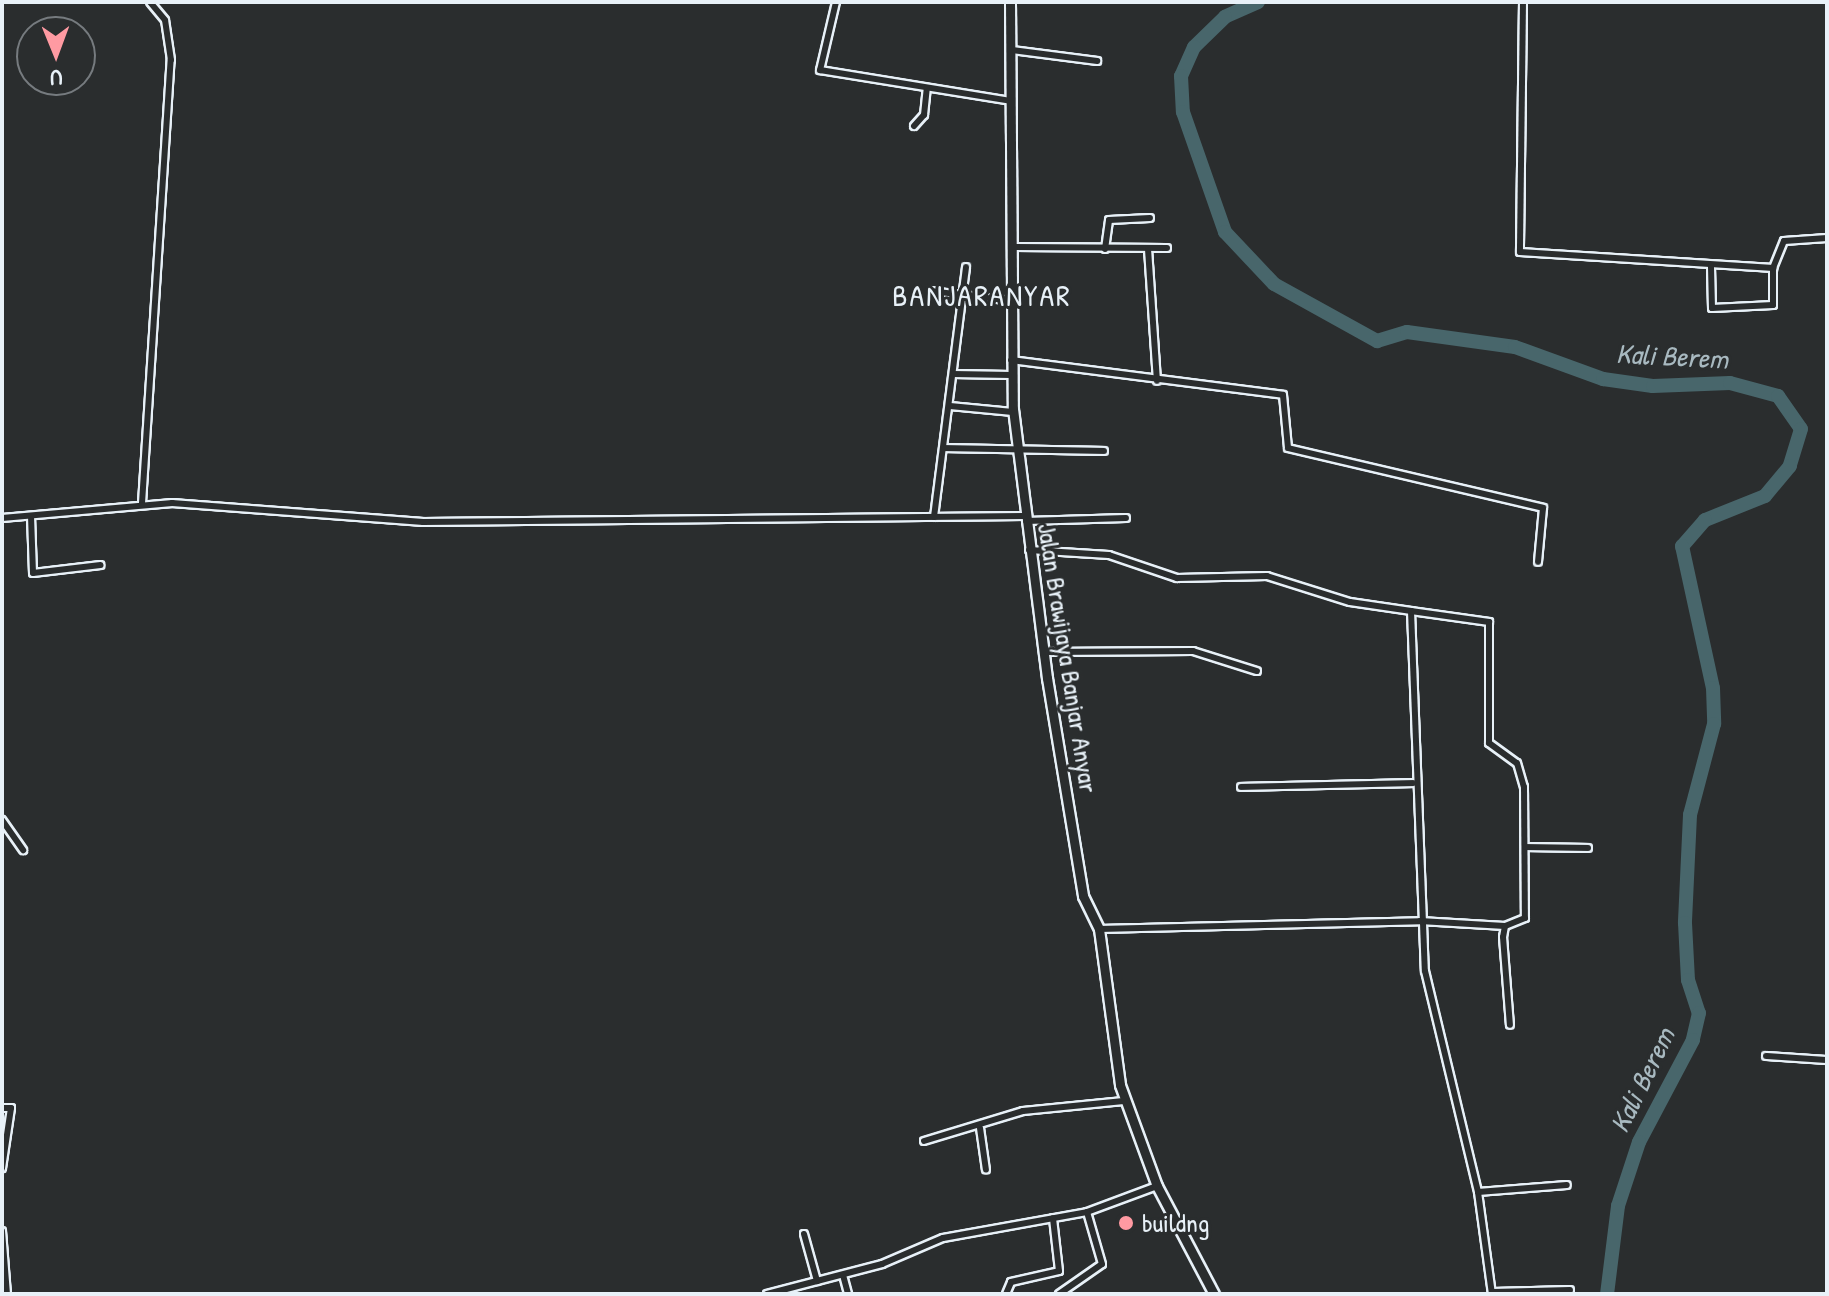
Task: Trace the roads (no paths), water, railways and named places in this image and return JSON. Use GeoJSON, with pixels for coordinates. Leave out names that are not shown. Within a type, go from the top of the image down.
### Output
{"type":"FeatureCollection","features":[{"type":"Feature","properties":{"kind":"street"},"geometry":{"type":"LineString","coordinates":[[142,503],[171,60],[165,20],[150,2]]}},
{"type":"Feature","properties":{"kind":"street"},"geometry":{"type":"LineString","coordinates":[[836,2],[820,70],[1014,102]]}},
{"type":"Feature","properties":{"kind":"street","name":"Jalan Brawijaya Banjar Anyar"},"geometry":{"type":"LineString","coordinates":[[1010,2],[1015,247],[1011,375],[1024,519],[1043,653],[1083,896],[1099,929],[1124,1101],[1157,1186],[1214,1294]]}},
{"type":"Feature","properties":{"kind":"street"},"geometry":{"type":"LineString","coordinates":[[1523,2],[1520,252],[1773,268]]}},
{"type":"Feature","properties":{"kind":"street"},"geometry":{"type":"LineString","coordinates":[[1012,50],[1097,61]]}},
{"type":"Feature","properties":{"kind":"street"},"geometry":{"type":"LineString","coordinates":[[914,126],[924,115],[927,88]]}},
{"type":"Feature","properties":{"kind":"street"},"geometry":{"type":"LineString","coordinates":[[1105,249],[1109,220],[1150,218]]}},
{"type":"Feature","properties":{"kind":"street"},"geometry":{"type":"LineString","coordinates":[[1711,266],[1714,309],[1773,305],[1773,268],[1784,241],[1827,238]]}},
{"type":"Feature","properties":{"kind":"street"},"geometry":{"type":"LineString","coordinates":[[1015,247],[1167,248]]}},
{"type":"Feature","properties":{"kind":"street"},"geometry":{"type":"LineString","coordinates":[[1148,249],[1157,381]]}},
{"type":"Feature","properties":{"kind":"street"},"geometry":{"type":"LineString","coordinates":[[934,517],[966,267]]}},
{"type":"Feature","properties":{"kind":"street"},"geometry":{"type":"LineString","coordinates":[[931,291],[1012,301]]}},
{"type":"Feature","properties":{"kind":"street"},"geometry":{"type":"LineString","coordinates":[[1011,360],[1283,395],[1288,448],[1539,505],[1545,521],[1538,562]]}},
{"type":"Feature","properties":{"kind":"street"},"geometry":{"type":"LineString","coordinates":[[953,374],[1011,375]]}},
{"type":"Feature","properties":{"kind":"street"},"geometry":{"type":"LineString","coordinates":[[950,406],[1013,412]]}},
{"type":"Feature","properties":{"kind":"street"},"geometry":{"type":"LineString","coordinates":[[945,448],[1104,451]]}},
{"type":"Feature","properties":{"kind":"street"},"geometry":{"type":"LineString","coordinates":[[2,518],[142,503],[423,522],[1126,518]]}},
{"type":"Feature","properties":{"kind":"street"},"geometry":{"type":"LineString","coordinates":[[31,516],[33,573],[101,565]]}},
{"type":"Feature","properties":{"kind":"street"},"geometry":{"type":"LineString","coordinates":[[1028,550],[1109,555],[1177,578],[1267,576],[1316,594],[1489,622],[1489,743],[1521,771],[1526,847],[1525,918],[1505,926],[1420,921],[1099,929]]}},
{"type":"Feature","properties":{"kind":"street"},"geometry":{"type":"LineString","coordinates":[[1411,611],[1413,783],[1420,921],[1433,1026],[1478,1192],[1492,1293],[1570,1290]]}},
{"type":"Feature","properties":{"kind":"street"},"geometry":{"type":"LineString","coordinates":[[1043,653],[1193,651],[1257,671]]}},
{"type":"Feature","properties":{"kind":"street"},"geometry":{"type":"LineString","coordinates":[[1241,787],[1413,783]]}},
{"type":"Feature","properties":{"kind":"street"},"geometry":{"type":"LineString","coordinates":[[2,820],[23,850]]}},
{"type":"Feature","properties":{"kind":"street"},"geometry":{"type":"LineString","coordinates":[[1526,847],[1588,848]]}},
{"type":"Feature","properties":{"kind":"street"},"geometry":{"type":"LineString","coordinates":[[1505,926],[1502,990],[1510,1025]]}},
{"type":"Feature","properties":{"kind":"street"},"geometry":{"type":"LineString","coordinates":[[1766,1056],[1827,1060]]}},
{"type":"Feature","properties":{"kind":"street"},"geometry":{"type":"LineString","coordinates":[[924,1141],[980,1128],[1023,1111],[1124,1101]]}},
{"type":"Feature","properties":{"kind":"street"},"geometry":{"type":"LineString","coordinates":[[2,1108],[11,1108],[3,1163]]}},
{"type":"Feature","properties":{"kind":"street"},"geometry":{"type":"LineString","coordinates":[[980,1128],[986,1170]]}},
{"type":"Feature","properties":{"kind":"street"},"geometry":{"type":"LineString","coordinates":[[1478,1192],[1567,1185]]}},
{"type":"Feature","properties":{"kind":"street"},"geometry":{"type":"LineString","coordinates":[[767,1294],[843,1275],[943,1238],[1087,1212],[1157,1186]]}},
{"type":"Feature","properties":{"kind":"street"},"geometry":{"type":"LineString","coordinates":[[1059,1294],[1102,1264],[1087,1212]]}},
{"type":"Feature","properties":{"kind":"street"},"geometry":{"type":"LineString","coordinates":[[1006,1294],[1011,1282],[1059,1271],[1053,1218]]}},
{"type":"Feature","properties":{"kind":"street"},"geometry":{"type":"LineString","coordinates":[[2,1231],[7,1294]]}},
{"type":"Feature","properties":{"kind":"street"},"geometry":{"type":"LineString","coordinates":[[804,1234],[817,1281]]}},
{"type":"Feature","properties":{"kind":"street"},"geometry":{"type":"LineString","coordinates":[[843,1275],[848,1294]]}},
{"type":"Feature","properties":{"kind":"waterway","name":"Kali Berem"},"geometry":{"type":"LineString","coordinates":[[1258,2],[1225,17],[1194,47],[1181,76],[1183,112],[1225,232],[1274,284],[1377,341],[1407,332],[1515,347],[1603,379],[1653,386],[1730,383],[1778,396],[1801,429],[1790,466],[1765,496],[1705,520],[1682,546],[1713,688],[1714,724],[1690,815],[1685,923],[1688,980],[1699,1013],[1693,1040],[1639,1142],[1618,1206],[1607,1294]]}},
{"type":"Feature","properties":{"kind":"place","name":"buildng"},"geometry":{"type":"Point","coordinates":[1126,1223]}},
{"type":"Feature","properties":{"kind":"district","name":"BANJARANYAR"},"geometry":{"type":"Point","coordinates":[982,295]}}]}
